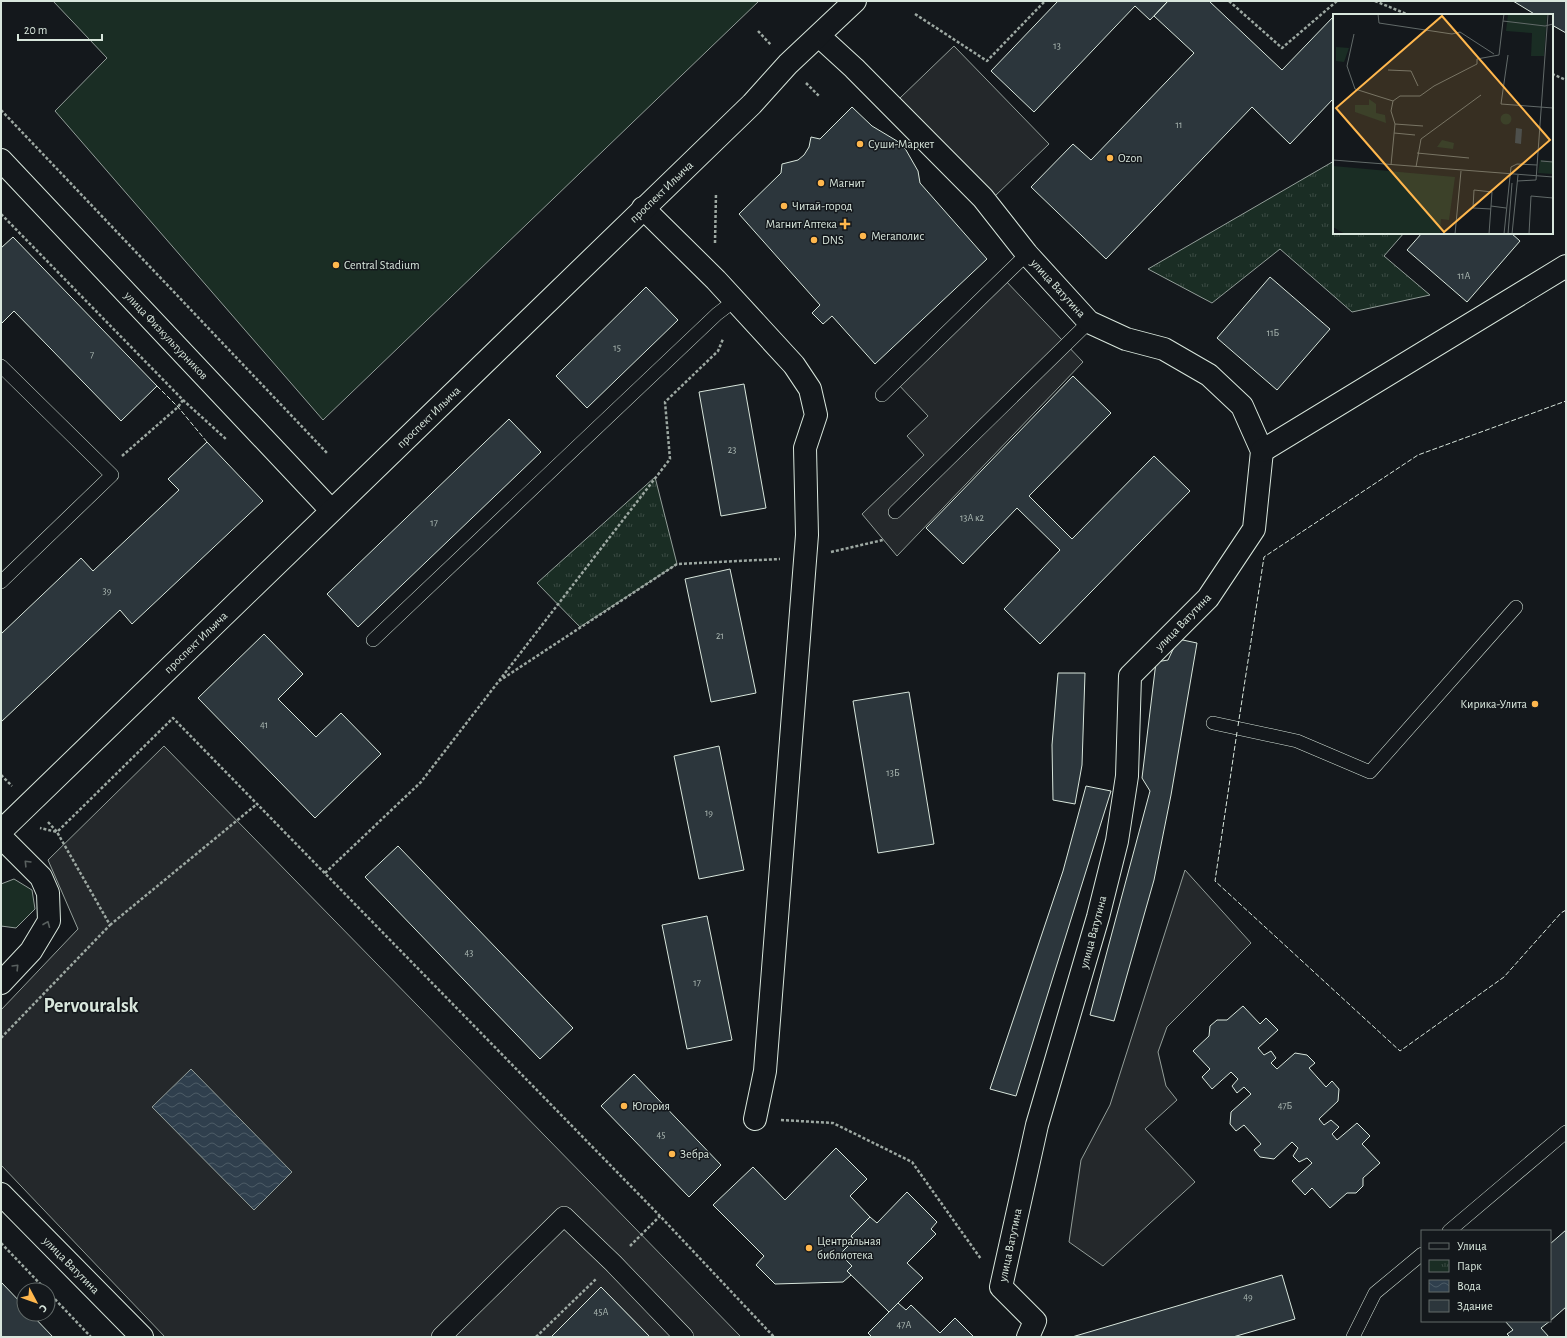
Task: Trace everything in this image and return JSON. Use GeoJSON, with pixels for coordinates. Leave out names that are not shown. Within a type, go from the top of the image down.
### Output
{"type":"FeatureCollection","features":[{"type":"Feature","properties":{"kind":"street","name":"проспект Ильича"},"geometry":{"type":"LineString","coordinates":[[1,831],[752,104],[788,64],[855,1]]}},
{"type":"Feature","properties":{"kind":"street","name":"улица Ватутина"},"geometry":{"type":"LineString","coordinates":[[819,36],[854,68],[983,198],[1027,254],[1089,322],[1126,339],[1164,349],[1209,375],[1242,406],[1262,451],[1254,529],[1208,598],[1130,676],[1127,776],[1117,841],[1098,917],[1037,1125],[1001,1287],[1035,1321],[1028,1337]]}},
{"type":"Feature","properties":{"kind":"street","name":"улица Физкультурников"},"geometry":{"type":"LineString","coordinates":[[1,160],[331,510]]}},
{"type":"Feature","properties":{"kind":"street"},"geometry":{"type":"LineString","coordinates":[[643,208],[716,280],[794,365],[810,389],[816,415],[805,448],[807,535],[765,1071],[755,1119]]}},
{"type":"Feature","properties":{"kind":"street"},"geometry":{"type":"LineString","coordinates":[[1262,451],[1566,266]]}},
{"type":"Feature","properties":{"kind":"street"},"geometry":{"type":"LineString","coordinates":[[1,837],[41,877],[48,893],[49,921],[32,951],[1,983]]}},
{"type":"Feature","properties":{"kind":"street","name":"улица Ватутина"},"geometry":{"type":"LineString","coordinates":[[1,1194],[142,1337]]}},
{"type":"Feature","properties":{"kind":"street"},"geometry":{"type":"LineString","coordinates":[[442,1337],[564,1216],[613,1263],[684,1337]]}},
{"type":"Feature","properties":{"kind":"lane"},"geometry":{"type":"LineString","coordinates":[[882,396],[1027,254]]}},
{"type":"Feature","properties":{"kind":"lane"},"geometry":{"type":"LineString","coordinates":[[373,640],[717,314],[734,301]]}},
{"type":"Feature","properties":{"kind":"lane"},"geometry":{"type":"LineString","coordinates":[[895,512],[1089,322]]}},
{"type":"Feature","properties":{"kind":"lane"},"geometry":{"type":"LineString","coordinates":[[1,366],[112,475],[1,582]]}},
{"type":"Feature","properties":{"kind":"lane"},"geometry":{"type":"LineString","coordinates":[[1213,723],[1297,741],[1370,772],[1516,607]]}},
{"type":"Feature","properties":{"kind":"lane"},"geometry":{"type":"LineString","coordinates":[[1450,1230],[1566,1132]]}},
{"type":"Feature","properties":{"kind":"lane"},"geometry":{"type":"LineString","coordinates":[[1353,1337],[1375,1293],[1421,1255]]}},
{"type":"Feature","properties":{"kind":"path"},"geometry":{"type":"LineString","coordinates":[[915,14],[987,61],[1046,1]]}},
{"type":"Feature","properties":{"kind":"path"},"geometry":{"type":"LineString","coordinates":[[1229,1],[1282,48],[1337,1]]}},
{"type":"Feature","properties":{"kind":"path"},"geometry":{"type":"LineString","coordinates":[[1375,1],[1407,14]]}},
{"type":"Feature","properties":{"kind":"path"},"geometry":{"type":"LineString","coordinates":[[1553,74],[1566,80]]}},
{"type":"Feature","properties":{"kind":"path"},"geometry":{"type":"LineString","coordinates":[[1,110],[327,454]]}},
{"type":"Feature","properties":{"kind":"path"},"geometry":{"type":"LineString","coordinates":[[716,193],[716,280]]}},
{"type":"Feature","properties":{"kind":"path"},"geometry":{"type":"LineString","coordinates":[[1,214],[183,400],[229,442]]}},
{"type":"Feature","properties":{"kind":"path"},"geometry":{"type":"LineString","coordinates":[[325,873],[421,782],[670,459],[665,402],[718,350],[723,338],[721,325],[717,314]]}},
{"type":"Feature","properties":{"kind":"path"},"geometry":{"type":"LineString","coordinates":[[107,469],[178,407],[183,400]]}},
{"type":"Feature","properties":{"kind":"path"},"geometry":{"type":"LineString","coordinates":[[497,682],[677,564],[805,557],[883,540]]}},
{"type":"Feature","properties":{"kind":"path"},"geometry":{"type":"LineString","coordinates":[[1,774],[57,832],[173,718],[660,1216],[774,1337]]}},
{"type":"Feature","properties":{"kind":"path"},"geometry":{"type":"LineString","coordinates":[[110,925],[257,804]]}},
{"type":"Feature","properties":{"kind":"path"},"geometry":{"type":"LineString","coordinates":[[755,1119],[833,1123],[912,1162],[1001,1287]]}},
{"type":"Feature","properties":{"kind":"path"},"geometry":{"type":"LineString","coordinates":[[536,1337],[660,1216]]}},
{"type":"Feature","properties":{"kind":"path"},"geometry":{"type":"LineString","coordinates":[[1,1243],[38,1282]]}},
{"type":"Feature","properties":{"kind":"path"},"geometry":{"type":"LineString","coordinates":[[56,1300],[91,1337]]}},
{"type":"Feature","properties":{"kind":"green space","name":"Central Stadium"},"geometry":{"type":"Polygon","coordinates":[[[53,1],[759,1],[323,420],[55,111],[107,58],[53,1]]]}},
{"type":"Feature","properties":{"kind":"green space"},"geometry":{"type":"Polygon","coordinates":[[[1333,162],[1333,234],[1403,234],[1384,256],[1430,295],[1352,312],[1280,249],[1212,303],[1148,269],[1333,162]]]}},
{"type":"Feature","properties":{"kind":"green space"},"geometry":{"type":"Polygon","coordinates":[[[655,477],[677,564],[580,627],[537,583],[655,477]]]}},
{"type":"Feature","properties":{"kind":"green space"},"geometry":{"type":"Polygon","coordinates":[[[14,879],[32,890],[35,909],[16,928],[1,926],[1,884],[14,879]]]}},
{"type":"Feature","properties":{"kind":"shaded area"},"geometry":{"type":"Polygon","coordinates":[[[954,46],[1049,144],[995,196],[900,98],[954,46]]]}},
{"type":"Feature","properties":{"kind":"shaded area"},"geometry":{"type":"Polygon","coordinates":[[[1003,278],[1083,362],[897,556],[862,514],[924,455],[907,436],[928,416],[896,382],[1003,278]]]}},
{"type":"Feature","properties":{"kind":"shaded area"},"geometry":{"type":"Polygon","coordinates":[[[164,746],[741,1337],[650,1337],[601,1287],[551,1337],[165,1337],[1,1165],[1,1010],[78,929],[48,860],[164,746]]]}},
{"type":"Feature","properties":{"kind":"shaded area"},"geometry":{"type":"Polygon","coordinates":[[[1185,870],[1251,943],[1167,1027],[1158,1052],[1166,1086],[1177,1100],[1145,1129],[1195,1182],[1103,1266],[1069,1242],[1081,1160],[1110,1105],[1185,870]]]}},
{"type":"Feature","properties":{"kind":"water"},"geometry":{"type":"Polygon","coordinates":[[[191,1069],[292,1172],[254,1210],[152,1107],[191,1069]]]}},
{"type":"Feature","properties":{"kind":"building"},"geometry":{"type":"Polygon","coordinates":[[[1058,1],[1168,1],[1150,20],[1135,6],[1034,112],[991,71],[1058,1]]]}},
{"type":"Feature","properties":{"kind":"building"},"geometry":{"type":"Polygon","coordinates":[[[1168,1],[1209,1],[1282,70],[1333,17],[1333,99],[1290,144],[1252,107],[1106,259],[1031,187],[1073,144],[1091,160],[1194,53],[1154,16],[1168,1]]]}},
{"type":"Feature","properties":{"kind":"building"},"geometry":{"type":"Polygon","coordinates":[[[1513,1],[1566,1],[1566,33],[1553,26],[1553,14],[1534,14],[1513,1]]]}},
{"type":"Feature","properties":{"kind":"building","name":"Мегаполис"},"geometry":{"type":"Polygon","coordinates":[[[852,107],[872,126],[897,141],[906,150],[918,171],[920,183],[987,259],[875,364],[832,316],[823,324],[812,313],[820,305],[739,214],[781,173],[782,164],[798,160],[804,155],[809,147],[811,137],[820,139],[852,107]]]}},
{"type":"Feature","properties":{"kind":"building"},"geometry":{"type":"Polygon","coordinates":[[[1421,234],[1512,234],[1520,241],[1467,302],[1407,250],[1421,234]]]}},
{"type":"Feature","properties":{"kind":"building"},"geometry":{"type":"Polygon","coordinates":[[[13,237],[157,386],[121,421],[14,311],[1,324],[1,248],[13,237]]]}},
{"type":"Feature","properties":{"kind":"building"},"geometry":{"type":"Polygon","coordinates":[[[1270,277],[1330,329],[1277,390],[1217,338],[1270,277]]]}},
{"type":"Feature","properties":{"kind":"building"},"geometry":{"type":"Polygon","coordinates":[[[646,287],[678,320],[587,408],[556,376],[646,287]]]}},
{"type":"Feature","properties":{"kind":"building"},"geometry":{"type":"Polygon","coordinates":[[[1073,376],[1111,413],[1029,496],[1072,539],[1154,456],[1190,491],[1040,644],[1004,609],[1060,550],[1017,508],[963,564],[926,528],[1073,376]]]}},
{"type":"Feature","properties":{"kind":"building"},"geometry":{"type":"Polygon","coordinates":[[[744,384],[766,508],[721,516],[699,392],[744,384]]]}},
{"type":"Feature","properties":{"kind":"building"},"geometry":{"type":"Polygon","coordinates":[[[509,419],[541,452],[358,627],[327,594],[509,419]]]}},
{"type":"Feature","properties":{"kind":"building"},"geometry":{"type":"Polygon","coordinates":[[[207,442],[263,501],[132,624],[120,610],[1,722],[1,634],[81,558],[93,571],[179,490],[168,479],[207,442]]]}},
{"type":"Feature","properties":{"kind":"building"},"geometry":{"type":"Polygon","coordinates":[[[730,569],[756,693],[711,702],[685,579],[730,569]]]}},
{"type":"Feature","properties":{"kind":"building"},"geometry":{"type":"Polygon","coordinates":[[[264,634],[303,674],[278,699],[316,737],[341,713],[381,754],[315,818],[198,698],[264,634]]]}},
{"type":"Feature","properties":{"kind":"building"},"geometry":{"type":"Polygon","coordinates":[[[1178,639],[1197,643],[1171,795],[1154,880],[1114,1021],[1090,1015],[1150,791],[1142,778],[1156,662],[1168,660],[1178,639]]]}},
{"type":"Feature","properties":{"kind":"building"},"geometry":{"type":"Polygon","coordinates":[[[1058,673],[1085,673],[1082,765],[1075,804],[1053,800],[1052,745],[1058,673]]]}},
{"type":"Feature","properties":{"kind":"building"},"geometry":{"type":"Polygon","coordinates":[[[909,692],[934,844],[878,853],[853,701],[909,692]]]}},
{"type":"Feature","properties":{"kind":"building"},"geometry":{"type":"Polygon","coordinates":[[[719,746],[744,870],[699,879],[674,756],[719,746]]]}},
{"type":"Feature","properties":{"kind":"building"},"geometry":{"type":"Polygon","coordinates":[[[1086,786],[1111,791],[1016,1096],[990,1089],[1063,871],[1086,786]]]}},
{"type":"Feature","properties":{"kind":"building"},"geometry":{"type":"Polygon","coordinates":[[[398,846],[573,1028],[540,1059],[365,877],[398,846]]]}},
{"type":"Feature","properties":{"kind":"building"},"geometry":{"type":"Polygon","coordinates":[[[707,916],[732,1040],[687,1049],[662,925],[707,916]]]}},
{"type":"Feature","properties":{"kind":"building"},"geometry":{"type":"Polygon","coordinates":[[[1243,1006],[1260,1024],[1266,1018],[1278,1030],[1258,1048],[1264,1055],[1271,1051],[1276,1058],[1271,1063],[1277,1069],[1295,1053],[1307,1055],[1315,1063],[1309,1068],[1326,1087],[1332,1081],[1339,1089],[1338,1101],[1319,1119],[1324,1125],[1331,1120],[1339,1127],[1332,1134],[1337,1140],[1357,1123],[1370,1136],[1362,1144],[1380,1163],[1363,1178],[1363,1186],[1356,1193],[1347,1193],[1330,1208],[1312,1188],[1305,1195],[1292,1181],[1312,1163],[1307,1158],[1299,1162],[1293,1156],[1298,1148],[1292,1142],[1274,1159],[1260,1157],[1254,1150],[1261,1144],[1244,1125],[1236,1131],[1230,1124],[1231,1112],[1251,1094],[1244,1087],[1237,1093],[1232,1086],[1238,1079],[1231,1072],[1212,1089],[1202,1077],[1210,1069],[1193,1051],[1209,1036],[1210,1026],[1217,1020],[1227,1020],[1243,1006]]]}},
{"type":"Feature","properties":{"kind":"building"},"geometry":{"type":"Polygon","coordinates":[[[634,1074],[721,1165],[689,1197],[601,1106],[634,1074]]]}},
{"type":"Feature","properties":{"kind":"building"},"geometry":{"type":"Polygon","coordinates":[[[836,1148],[867,1179],[850,1196],[870,1217],[851,1236],[854,1240],[840,1254],[852,1266],[847,1271],[851,1275],[843,1282],[775,1284],[756,1265],[764,1256],[713,1205],[753,1167],[785,1200],[836,1148]]]}},
{"type":"Feature","properties":{"kind":"building"},"geometry":{"type":"Polygon","coordinates":[[[907,1192],[937,1222],[931,1229],[936,1234],[907,1263],[923,1278],[889,1312],[847,1271],[852,1266],[840,1254],[854,1240],[851,1236],[870,1217],[877,1223],[907,1192]]]}},
{"type":"Feature","properties":{"kind":"building"},"geometry":{"type":"Polygon","coordinates":[[[1566,1230],[1566,1307],[1551,1320],[1551,1243],[1566,1230]]]}},
{"type":"Feature","properties":{"kind":"building"},"geometry":{"type":"Polygon","coordinates":[[[1282,1275],[1295,1319],[1233,1337],[1072,1337],[1282,1275]]]}},
{"type":"Feature","properties":{"kind":"building"},"geometry":{"type":"Polygon","coordinates":[[[1,1282],[16,1298],[16,1322],[39,1322],[53,1337],[1,1337],[1,1282]]]}},
{"type":"Feature","properties":{"kind":"building"},"geometry":{"type":"Polygon","coordinates":[[[601,1287],[650,1337],[551,1337],[601,1287]]]}},
{"type":"Feature","properties":{"kind":"building"},"geometry":{"type":"Polygon","coordinates":[[[898,1303],[906,1310],[911,1305],[940,1333],[955,1318],[974,1337],[872,1337],[868,1333],[898,1303]]]}},
{"type":"Feature","properties":{"kind":"building"},"geometry":{"type":"Polygon","coordinates":[[[1506,1322],[1549,1322],[1541,1328],[1549,1337],[1510,1337],[1507,1334],[1513,1330],[1506,1322]]]}},
{"type":"Feature","properties":{"kind":"fence"},"geometry":{"type":"LineString","coordinates":[[157,386],[178,407],[207,442]]}},
{"type":"Feature","properties":{"kind":"fence"},"geometry":{"type":"LineString","coordinates":[[1238,726],[1264,557],[1418,455],[1566,401]]}},
{"type":"Feature","properties":{"kind":"fence"},"geometry":{"type":"LineString","coordinates":[[1237,732],[1215,881],[1400,1051],[1504,977],[1561,913],[1566,910]]}},
{"type":"Feature","properties":{"kind":"place","name":"Суши-Маркет"},"geometry":{"type":"Point","coordinates":[860,144]}},
{"type":"Feature","properties":{"kind":"place","name":"Ozon"},"geometry":{"type":"Point","coordinates":[1110,158]}},
{"type":"Feature","properties":{"kind":"place","name":"Магнит"},"geometry":{"type":"Point","coordinates":[821,183]}},
{"type":"Feature","properties":{"kind":"place","name":"Читай-город"},"geometry":{"type":"Point","coordinates":[784,206]}},
{"type":"Feature","properties":{"kind":"place","name":"Магнит Аптека"},"geometry":{"type":"Point","coordinates":[845,224]}},
{"type":"Feature","properties":{"kind":"place","name":"Мегаполис"},"geometry":{"type":"Point","coordinates":[863,236]}},
{"type":"Feature","properties":{"kind":"place","name":"DNS"},"geometry":{"type":"Point","coordinates":[814,240]}},
{"type":"Feature","properties":{"kind":"place","name":"Central Stadium"},"geometry":{"type":"Point","coordinates":[336,265]}},
{"type":"Feature","properties":{"kind":"place","name":"Кирика-Улита"},"geometry":{"type":"Point","coordinates":[1535,704]}},
{"type":"Feature","properties":{"kind":"place","name":"Югория"},"geometry":{"type":"Point","coordinates":[624,1106]}},
{"type":"Feature","properties":{"kind":"place","name":"Зебра"},"geometry":{"type":"Point","coordinates":[672,1154]}},
{"type":"Feature","properties":{"kind":"place","name":"Центральная библиотека"},"geometry":{"type":"Point","coordinates":[809,1248]}},
{"type":"Feature","properties":{"kind":"district","name":"Pervouralsk"},"geometry":{"type":"Point","coordinates":[91,1006]}}]}
